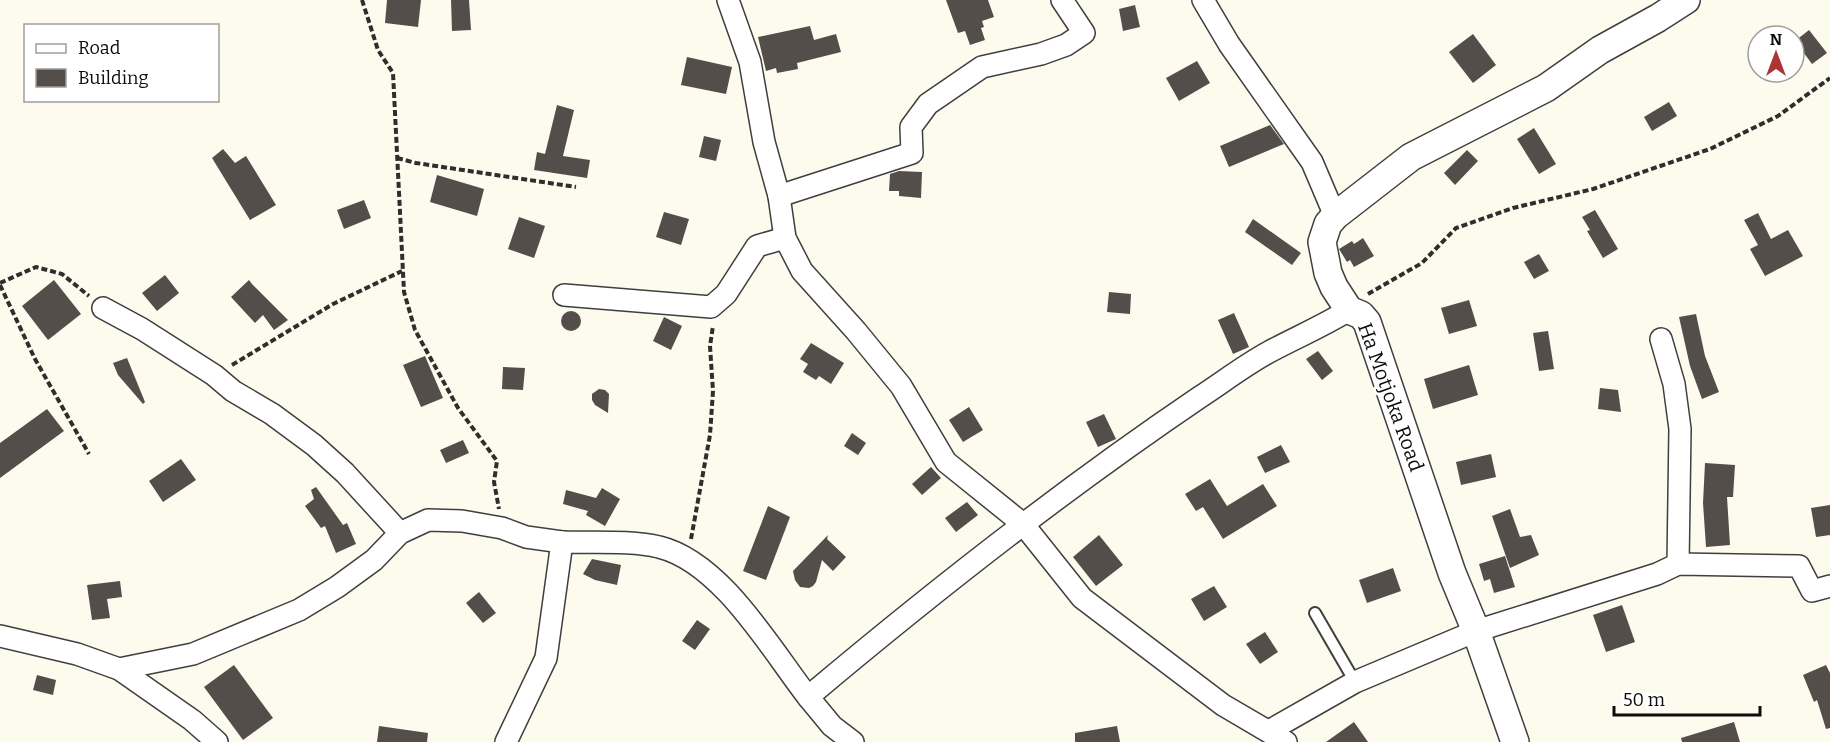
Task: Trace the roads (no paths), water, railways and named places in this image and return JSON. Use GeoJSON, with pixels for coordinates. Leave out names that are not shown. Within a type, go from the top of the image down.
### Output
{"type":"FeatureCollection","features":[{"type":"Feature","properties":{"kind":"street"},"geometry":{"type":"LineString","coordinates":[[728,0],[750,62],[764,142],[779,196],[785,238],[802,271],[901,386],[946,462],[1023,524],[1082,598],[1222,705],[1278,737],[1355,682],[1476,631],[1657,574],[1678,564],[1799,566],[1812,591],[1830,586]]}},
{"type":"Feature","properties":{"kind":"street"},"geometry":{"type":"LineString","coordinates":[[779,196],[912,153],[911,127],[928,104],[982,67],[1041,54],[1066,45],[1084,33],[1062,0]]}},
{"type":"Feature","properties":{"kind":"street"},"geometry":{"type":"LineString","coordinates":[[1203,0],[1229,44],[1312,162],[1335,216]]}},
{"type":"Feature","properties":{"kind":"street","name":"Ha Motjoka Road"},"geometry":{"type":"LineString","coordinates":[[1515,742],[1476,631],[1452,573],[1431,504],[1366,322],[1361,315],[1349,310],[1331,280],[1322,242],[1328,224],[1335,216],[1411,157],[1546,88],[1600,50],[1686,0]]}},
{"type":"Feature","properties":{"kind":"street"},"geometry":{"type":"LineString","coordinates":[[564,295],[711,308],[726,294],[757,246],[785,238]]}},
{"type":"Feature","properties":{"kind":"street"},"geometry":{"type":"LineString","coordinates":[[103,308],[142,329],[214,375],[233,391],[272,414],[314,445],[345,473],[400,533]]}},
{"type":"Feature","properties":{"kind":"street"},"geometry":{"type":"LineString","coordinates":[[807,697],[880,636],[1104,464],[1248,365],[1331,322],[1349,310]]}},
{"type":"Feature","properties":{"kind":"street"},"geometry":{"type":"LineString","coordinates":[[1661,339],[1674,384],[1680,429],[1678,564]]}},
{"type":"Feature","properties":{"kind":"street"},"geometry":{"type":"LineString","coordinates":[[119,669],[193,654],[299,610],[337,587],[374,560],[400,533],[428,520],[462,521],[502,528],[526,537],[562,542],[656,546],[678,552],[732,595],[807,697],[832,726],[853,742]]}},
{"type":"Feature","properties":{"kind":"street"},"geometry":{"type":"LineString","coordinates":[[506,742],[546,658],[562,542]]}},
{"type":"Feature","properties":{"kind":"street"},"geometry":{"type":"LineString","coordinates":[[0,636],[77,654],[119,669],[192,720],[217,742]]}},
{"type":"Feature","properties":{"kind":"lane"},"geometry":{"type":"LineString","coordinates":[[1315,613],[1355,682]]}}]}
